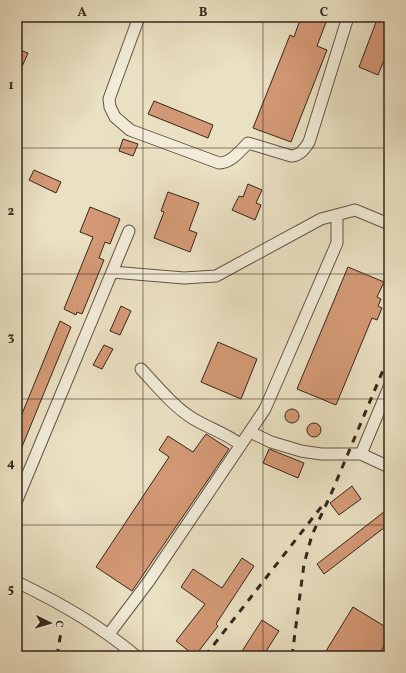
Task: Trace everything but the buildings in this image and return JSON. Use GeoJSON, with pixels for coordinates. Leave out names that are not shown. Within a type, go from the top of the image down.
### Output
{"type":"FeatureCollection","features":[{"type":"Feature","properties":{"kind":"street"},"geometry":{"type":"LineString","coordinates":[[139,17],[109,99],[110,106],[115,117],[130,130],[219,163],[224,163],[230,160],[248,143],[291,156],[295,156],[305,148],[309,142],[348,17]]}},
{"type":"Feature","properties":{"kind":"street"},"geometry":{"type":"LineString","coordinates":[[112,272],[184,278],[216,276],[321,219],[355,210],[389,224]]}},
{"type":"Feature","properties":{"kind":"street"},"geometry":{"type":"LineString","coordinates":[[109,634],[149,581],[265,409],[337,243],[337,215]]}},
{"type":"Feature","properties":{"kind":"street"},"geometry":{"type":"LineString","coordinates":[[17,500],[129,231]]}},
{"type":"Feature","properties":{"kind":"street"},"geometry":{"type":"LineString","coordinates":[[141,369],[176,405],[192,418],[230,436],[241,445]]}},
{"type":"Feature","properties":{"kind":"street"},"geometry":{"type":"LineString","coordinates":[[361,454],[389,387]]}},
{"type":"Feature","properties":{"kind":"street"},"geometry":{"type":"LineString","coordinates":[[250,432],[271,442],[301,451],[321,454],[361,454],[389,467]]}},
{"type":"Feature","properties":{"kind":"street"},"geometry":{"type":"LineString","coordinates":[[17,582],[46,596],[109,634],[136,656]]}},
{"type":"Feature","properties":{"kind":"railway"},"geometry":{"type":"LineString","coordinates":[[292,656],[304,564],[312,535],[331,494],[389,356]]}},
{"type":"Feature","properties":{"kind":"railway"},"geometry":{"type":"LineString","coordinates":[[205,656],[322,506]]}},
{"type":"Feature","properties":{"kind":"railway"},"geometry":{"type":"LineString","coordinates":[[57,656],[61,632]]}}]}
